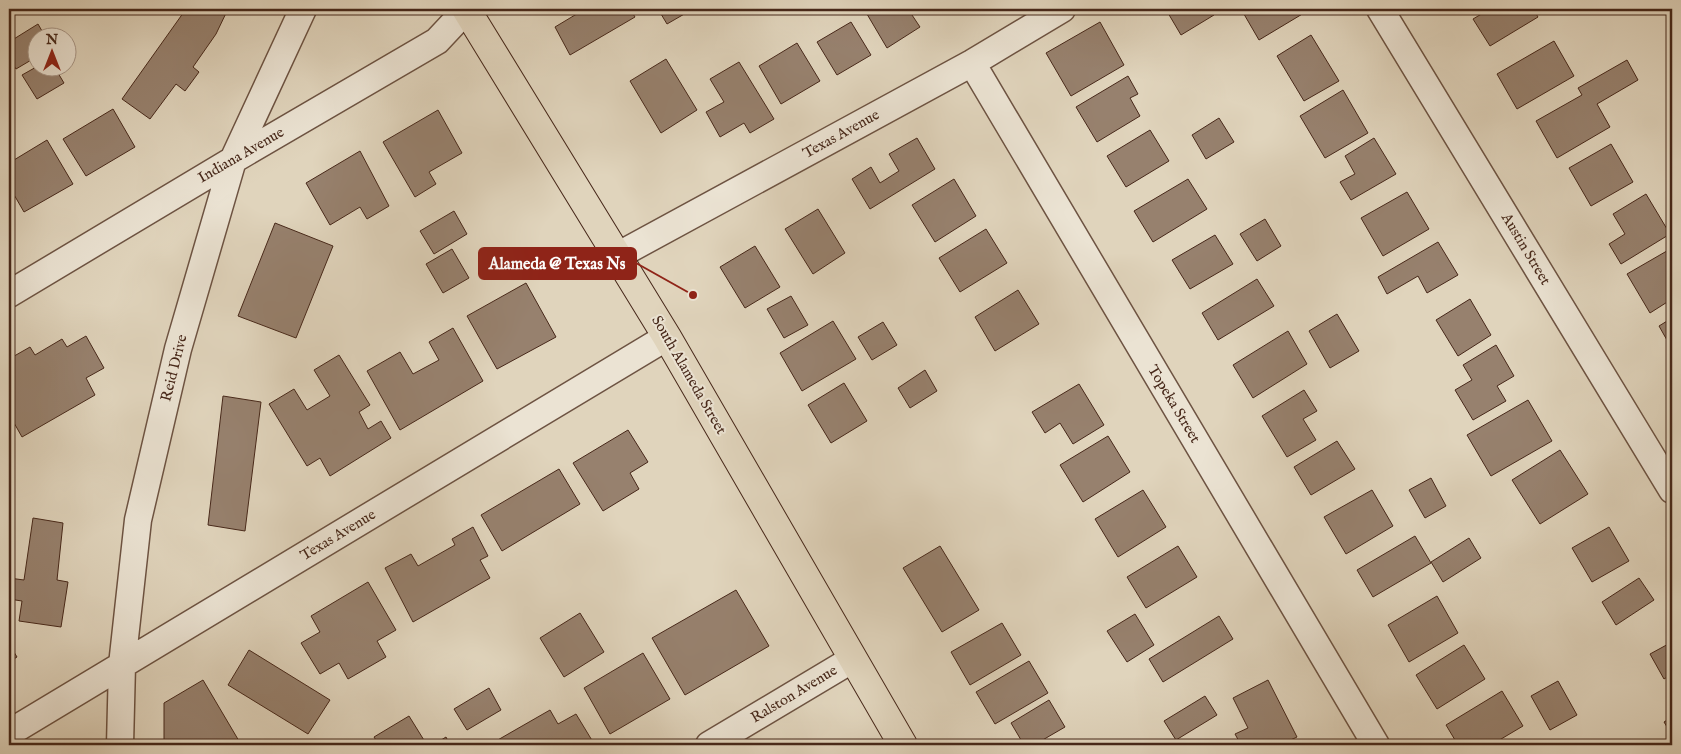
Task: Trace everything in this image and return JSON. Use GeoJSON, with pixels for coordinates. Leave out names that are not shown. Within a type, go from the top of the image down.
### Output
{"type":"FeatureCollection","features":[{"type":"Feature","properties":{"kind":"main road","name":"South Alameda Street"},"geometry":{"type":"LineString","coordinates":[[467,9],[667,337],[903,745]]}},
{"type":"Feature","properties":{"kind":"street","name":"Reid Drive"},"geometry":{"type":"LineString","coordinates":[[120,745],[122,665],[138,520],[178,349],[232,160],[303,9]]}},
{"type":"Feature","properties":{"kind":"street","name":"Indiana Avenue"},"geometry":{"type":"LineString","coordinates":[[9,294],[232,160],[438,41],[467,9]]}},
{"type":"Feature","properties":{"kind":"street","name":"Texas Avenue"},"geometry":{"type":"LineString","coordinates":[[617,256],[972,62],[1062,9]]}},
{"type":"Feature","properties":{"kind":"street","name":"Austin Street"},"geometry":{"type":"LineString","coordinates":[[1380,9],[1672,490]]}},
{"type":"Feature","properties":{"kind":"street","name":"Topeka Street"},"geometry":{"type":"LineString","coordinates":[[972,62],[1376,745]]}},
{"type":"Feature","properties":{"kind":"street","name":"Texas Avenue"},"geometry":{"type":"LineString","coordinates":[[9,733],[667,337]]}},
{"type":"Feature","properties":{"kind":"street","name":"Ralston Avenue"},"geometry":{"type":"LineString","coordinates":[[709,745],[853,659]]}},
{"type":"Feature","properties":{"kind":"building"},"geometry":{"type":"Polygon","coordinates":[[[186,9],[228,9],[216,34],[193,67],[199,72],[185,91],[176,84],[150,119],[122,99],[186,9]]]}},
{"type":"Feature","properties":{"kind":"building"},"geometry":{"type":"Polygon","coordinates":[[[585,9],[630,9],[635,17],[570,55],[555,27],[585,9]]]}},
{"type":"Feature","properties":{"kind":"building"},"geometry":{"type":"Polygon","coordinates":[[[658,9],[693,9],[667,24],[658,9]]]}},
{"type":"Feature","properties":{"kind":"building"},"geometry":{"type":"Polygon","coordinates":[[[864,9],[908,9],[920,27],[887,48],[864,9]]]}},
{"type":"Feature","properties":{"kind":"building"},"geometry":{"type":"Polygon","coordinates":[[[1175,9],[1211,9],[1214,15],[1181,35],[1168,13],[1175,9]]]}},
{"type":"Feature","properties":{"kind":"building"},"geometry":{"type":"Polygon","coordinates":[[[1241,9],[1301,9],[1304,13],[1259,40],[1241,9]]]}},
{"type":"Feature","properties":{"kind":"building"},"geometry":{"type":"Polygon","coordinates":[[[1490,9],[1533,9],[1538,17],[1490,46],[1473,19],[1490,9]]]}},
{"type":"Feature","properties":{"kind":"building"},"geometry":{"type":"Polygon","coordinates":[[[851,22],[871,55],[837,75],[817,42],[851,22]]]}},
{"type":"Feature","properties":{"kind":"building"},"geometry":{"type":"Polygon","coordinates":[[[1100,22],[1124,65],[1071,96],[1046,53],[1100,22]]]}},
{"type":"Feature","properties":{"kind":"building"},"geometry":{"type":"Polygon","coordinates":[[[38,24],[40,28],[32,28],[38,24]]]}},
{"type":"Feature","properties":{"kind":"building"},"geometry":{"type":"Polygon","coordinates":[[[28,30],[28,62],[16,69],[9,58],[9,42],[28,30]]]}},
{"type":"Feature","properties":{"kind":"building"},"geometry":{"type":"Polygon","coordinates":[[[1311,35],[1339,81],[1304,101],[1277,56],[1311,35]]]}},
{"type":"Feature","properties":{"kind":"building"},"geometry":{"type":"Polygon","coordinates":[[[1554,41],[1574,76],[1517,109],[1497,74],[1554,41]]]}},
{"type":"Feature","properties":{"kind":"building"},"geometry":{"type":"Polygon","coordinates":[[[797,43],[820,81],[781,104],[759,66],[797,43]]]}},
{"type":"Feature","properties":{"kind":"building"},"geometry":{"type":"Polygon","coordinates":[[[666,59],[697,110],[661,133],[630,81],[666,59]]]}},
{"type":"Feature","properties":{"kind":"building"},"geometry":{"type":"Polygon","coordinates":[[[1627,60],[1638,80],[1597,104],[1610,127],[1557,158],[1536,121],[1582,95],[1578,88],[1627,60]]]}},
{"type":"Feature","properties":{"kind":"building"},"geometry":{"type":"Polygon","coordinates":[[[739,62],[774,119],[750,133],[744,123],[720,137],[706,112],[724,102],[710,79],[739,62]]]}},
{"type":"Feature","properties":{"kind":"building"},"geometry":{"type":"Polygon","coordinates":[[[28,72],[28,78],[61,78],[64,83],[37,99],[22,75],[28,72]]]}},
{"type":"Feature","properties":{"kind":"building"},"geometry":{"type":"Polygon","coordinates":[[[1128,76],[1138,94],[1130,98],[1140,116],[1097,142],[1076,107],[1128,76]]]}},
{"type":"Feature","properties":{"kind":"building"},"geometry":{"type":"Polygon","coordinates":[[[1343,90],[1368,133],[1325,158],[1300,116],[1343,90]]]}},
{"type":"Feature","properties":{"kind":"building"},"geometry":{"type":"Polygon","coordinates":[[[113,109],[135,147],[86,176],[63,139],[113,109]]]}},
{"type":"Feature","properties":{"kind":"building"},"geometry":{"type":"Polygon","coordinates":[[[438,110],[462,153],[429,172],[436,184],[415,197],[383,142],[438,110]]]}},
{"type":"Feature","properties":{"kind":"building"},"geometry":{"type":"Polygon","coordinates":[[[1219,118],[1234,142],[1206,159],[1192,135],[1219,118]]]}},
{"type":"Feature","properties":{"kind":"building"},"geometry":{"type":"Polygon","coordinates":[[[1150,130],[1169,161],[1126,187],[1107,156],[1150,130]]]}},
{"type":"Feature","properties":{"kind":"building"},"geometry":{"type":"Polygon","coordinates":[[[917,138],[935,169],[870,209],[852,179],[871,167],[880,183],[899,171],[889,154],[917,138]]]}},
{"type":"Feature","properties":{"kind":"building"},"geometry":{"type":"Polygon","coordinates":[[[1374,138],[1396,174],[1351,200],[1340,182],[1355,174],[1345,156],[1374,138]]]}},
{"type":"Feature","properties":{"kind":"building"},"geometry":{"type":"Polygon","coordinates":[[[47,140],[73,184],[24,212],[9,186],[9,163],[47,140]]]}},
{"type":"Feature","properties":{"kind":"building"},"geometry":{"type":"Polygon","coordinates":[[[1611,144],[1633,182],[1591,206],[1569,168],[1611,144]]]}},
{"type":"Feature","properties":{"kind":"building"},"geometry":{"type":"Polygon","coordinates":[[[360,151],[389,206],[367,219],[360,207],[330,225],[306,183],[360,151]]]}},
{"type":"Feature","properties":{"kind":"building"},"geometry":{"type":"Polygon","coordinates":[[[954,179],[976,216],[935,242],[912,205],[954,179]]]}},
{"type":"Feature","properties":{"kind":"building"},"geometry":{"type":"Polygon","coordinates":[[[1188,179],[1207,209],[1153,242],[1134,211],[1188,179]]]}},
{"type":"Feature","properties":{"kind":"building"},"geometry":{"type":"Polygon","coordinates":[[[1407,192],[1429,229],[1383,256],[1361,218],[1407,192]]]}},
{"type":"Feature","properties":{"kind":"building"},"geometry":{"type":"Polygon","coordinates":[[[1646,194],[1670,234],[1621,264],[1609,244],[1625,234],[1613,214],[1646,194]]]}},
{"type":"Feature","properties":{"kind":"building"},"geometry":{"type":"Polygon","coordinates":[[[818,209],[845,253],[813,274],[785,229],[818,209]]]}},
{"type":"Feature","properties":{"kind":"building"},"geometry":{"type":"Polygon","coordinates":[[[454,211],[467,234],[434,254],[420,231],[454,211]]]}},
{"type":"Feature","properties":{"kind":"building"},"geometry":{"type":"Polygon","coordinates":[[[1265,219],[1281,246],[1257,261],[1240,234],[1265,219]]]}},
{"type":"Feature","properties":{"kind":"building"},"geometry":{"type":"Polygon","coordinates":[[[275,223],[333,246],[296,338],[238,316],[275,223]]]}},
{"type":"Feature","properties":{"kind":"building"},"geometry":{"type":"Polygon","coordinates":[[[986,229],[1007,263],[960,292],[939,258],[986,229]]]}},
{"type":"Feature","properties":{"kind":"building"},"geometry":{"type":"Polygon","coordinates":[[[1215,235],[1233,264],[1190,289],[1172,260],[1215,235]]]}},
{"type":"Feature","properties":{"kind":"building"},"geometry":{"type":"Polygon","coordinates":[[[1438,242],[1458,275],[1427,293],[1418,276],[1387,294],[1378,277],[1438,242]]]}},
{"type":"Feature","properties":{"kind":"building"},"geometry":{"type":"Polygon","coordinates":[[[755,246],[780,287],[745,308],[720,267],[755,246]]]}},
{"type":"Feature","properties":{"kind":"building"},"geometry":{"type":"Polygon","coordinates":[[[1672,248],[1672,299],[1650,313],[1627,274],[1672,248]]]}},
{"type":"Feature","properties":{"kind":"building"},"geometry":{"type":"Polygon","coordinates":[[[452,249],[469,278],[443,293],[426,264],[452,249]]]}},
{"type":"Feature","properties":{"kind":"building"},"geometry":{"type":"Polygon","coordinates":[[[1257,279],[1274,306],[1218,340],[1202,313],[1257,279]]]}},
{"type":"Feature","properties":{"kind":"building"},"geometry":{"type":"Polygon","coordinates":[[[526,283],[556,337],[497,369],[467,316],[526,283]]]}},
{"type":"Feature","properties":{"kind":"building"},"geometry":{"type":"Polygon","coordinates":[[[1018,290],[1039,324],[995,351],[975,317],[1018,290]]]}},
{"type":"Feature","properties":{"kind":"building"},"geometry":{"type":"Polygon","coordinates":[[[791,296],[808,325],[784,338],[767,309],[791,296]]]}},
{"type":"Feature","properties":{"kind":"building"},"geometry":{"type":"Polygon","coordinates":[[[1470,299],[1491,335],[1458,356],[1436,320],[1470,299]]]}},
{"type":"Feature","properties":{"kind":"building"},"geometry":{"type":"Polygon","coordinates":[[[1337,314],[1359,351],[1330,368],[1309,331],[1337,314]]]}},
{"type":"Feature","properties":{"kind":"building"},"geometry":{"type":"Polygon","coordinates":[[[1672,318],[1672,349],[1659,326],[1672,318]]]}},
{"type":"Feature","properties":{"kind":"building"},"geometry":{"type":"Polygon","coordinates":[[[833,321],[856,359],[802,391],[780,353],[833,321]]]}},
{"type":"Feature","properties":{"kind":"building"},"geometry":{"type":"Polygon","coordinates":[[[883,322],[897,345],[872,360],[858,337],[883,322]]]}},
{"type":"Feature","properties":{"kind":"building"},"geometry":{"type":"Polygon","coordinates":[[[453,328],[483,381],[400,430],[367,371],[400,352],[413,374],[439,360],[429,342],[453,328]]]}},
{"type":"Feature","properties":{"kind":"building"},"geometry":{"type":"Polygon","coordinates":[[[1288,331],[1307,364],[1253,398],[1233,365],[1288,331]]]}},
{"type":"Feature","properties":{"kind":"building"},"geometry":{"type":"Polygon","coordinates":[[[86,336],[104,368],[86,378],[95,395],[22,437],[9,414],[9,359],[30,347],[35,355],[62,339],[67,347],[86,336]]]}},
{"type":"Feature","properties":{"kind":"building"},"geometry":{"type":"Polygon","coordinates":[[[1496,345],[1514,376],[1497,386],[1506,401],[1473,420],[1455,390],[1472,380],[1463,365],[1496,345]]]}},
{"type":"Feature","properties":{"kind":"building"},"geometry":{"type":"Polygon","coordinates":[[[339,355],[370,405],[359,412],[368,429],[381,421],[391,438],[330,476],[320,458],[307,466],[269,404],[294,389],[307,410],[330,396],[314,370],[339,355]]]}},
{"type":"Feature","properties":{"kind":"building"},"geometry":{"type":"Polygon","coordinates":[[[925,370],[937,391],[910,408],[898,388],[925,370]]]}},
{"type":"Feature","properties":{"kind":"building"},"geometry":{"type":"Polygon","coordinates":[[[844,383],[867,421],[831,443],[808,405],[844,383]]]}},
{"type":"Feature","properties":{"kind":"building"},"geometry":{"type":"Polygon","coordinates":[[[1079,384],[1104,425],[1073,444],[1060,423],[1045,433],[1032,412],[1079,384]]]}},
{"type":"Feature","properties":{"kind":"building"},"geometry":{"type":"Polygon","coordinates":[[[1304,390],[1317,411],[1303,419],[1316,440],[1287,457],[1262,416],[1304,390]]]}},
{"type":"Feature","properties":{"kind":"building"},"geometry":{"type":"Polygon","coordinates":[[[223,396],[261,402],[245,531],[208,525],[223,396]]]}},
{"type":"Feature","properties":{"kind":"building"},"geometry":{"type":"Polygon","coordinates":[[[1528,400],[1552,441],[1491,476],[1467,435],[1528,400]]]}},
{"type":"Feature","properties":{"kind":"building"},"geometry":{"type":"Polygon","coordinates":[[[628,430],[648,462],[630,473],[639,489],[603,511],[573,463],[628,430]]]}},
{"type":"Feature","properties":{"kind":"building"},"geometry":{"type":"Polygon","coordinates":[[[1108,436],[1130,472],[1083,502],[1060,465],[1108,436]]]}},
{"type":"Feature","properties":{"kind":"building"},"geometry":{"type":"Polygon","coordinates":[[[1337,441],[1355,469],[1311,495],[1294,467],[1337,441]]]}},
{"type":"Feature","properties":{"kind":"building"},"geometry":{"type":"Polygon","coordinates":[[[1560,450],[1588,494],[1540,524],[1512,480],[1560,450]]]}},
{"type":"Feature","properties":{"kind":"building"},"geometry":{"type":"Polygon","coordinates":[[[559,469],[580,504],[502,551],[481,515],[559,469]]]}},
{"type":"Feature","properties":{"kind":"building"},"geometry":{"type":"Polygon","coordinates":[[[1431,478],[1446,506],[1425,518],[1409,490],[1431,478]]]}},
{"type":"Feature","properties":{"kind":"building"},"geometry":{"type":"Polygon","coordinates":[[[1143,490],[1166,527],[1118,557],[1095,519],[1143,490]]]}},
{"type":"Feature","properties":{"kind":"building"},"geometry":{"type":"Polygon","coordinates":[[[1372,490],[1393,526],[1346,554],[1324,517],[1372,490]]]}},
{"type":"Feature","properties":{"kind":"building"},"geometry":{"type":"Polygon","coordinates":[[[33,518],[63,523],[57,580],[68,582],[61,627],[19,621],[22,601],[9,599],[9,578],[24,580],[33,518]]]}},
{"type":"Feature","properties":{"kind":"building"},"geometry":{"type":"Polygon","coordinates":[[[473,527],[488,556],[480,560],[490,578],[413,622],[385,568],[411,554],[418,566],[455,545],[452,539],[473,527]]]}},
{"type":"Feature","properties":{"kind":"building"},"geometry":{"type":"Polygon","coordinates":[[[1609,527],[1629,561],[1592,582],[1572,548],[1609,527]]]}},
{"type":"Feature","properties":{"kind":"building"},"geometry":{"type":"Polygon","coordinates":[[[1415,536],[1431,563],[1373,597],[1357,570],[1415,536]]]}},
{"type":"Feature","properties":{"kind":"building"},"geometry":{"type":"Polygon","coordinates":[[[1469,538],[1481,558],[1443,582],[1431,562],[1469,538]]]}},
{"type":"Feature","properties":{"kind":"building"},"geometry":{"type":"Polygon","coordinates":[[[940,546],[979,610],[942,632],[903,568],[940,546]]]}},
{"type":"Feature","properties":{"kind":"building"},"geometry":{"type":"Polygon","coordinates":[[[1178,546],[1197,577],[1146,608],[1127,577],[1178,546]]]}},
{"type":"Feature","properties":{"kind":"building"},"geometry":{"type":"Polygon","coordinates":[[[1639,578],[1654,600],[1616,625],[1602,602],[1639,578]]]}},
{"type":"Feature","properties":{"kind":"building"},"geometry":{"type":"Polygon","coordinates":[[[368,582],[396,630],[377,641],[386,657],[348,679],[339,663],[320,674],[301,643],[320,632],[311,616],[368,582]]]}},
{"type":"Feature","properties":{"kind":"building"},"geometry":{"type":"Polygon","coordinates":[[[736,590],[769,646],[685,695],[652,638],[736,590]]]}},
{"type":"Feature","properties":{"kind":"building"},"geometry":{"type":"Polygon","coordinates":[[[1437,596],[1458,633],[1409,662],[1388,625],[1437,596]]]}},
{"type":"Feature","properties":{"kind":"building"},"geometry":{"type":"Polygon","coordinates":[[[580,613],[604,652],[564,677],[540,638],[580,613]]]}},
{"type":"Feature","properties":{"kind":"building"},"geometry":{"type":"Polygon","coordinates":[[[1135,614],[1154,645],[1127,662],[1107,631],[1135,614]]]}},
{"type":"Feature","properties":{"kind":"building"},"geometry":{"type":"Polygon","coordinates":[[[1219,616],[1233,639],[1163,682],[1149,659],[1219,616]]]}},
{"type":"Feature","properties":{"kind":"building"},"geometry":{"type":"Polygon","coordinates":[[[1002,623],[1021,655],[970,685],[951,652],[1002,623]]]}},
{"type":"Feature","properties":{"kind":"building"},"geometry":{"type":"Polygon","coordinates":[[[1672,642],[1672,674],[1664,679],[1650,654],[1672,642]]]}},
{"type":"Feature","properties":{"kind":"building"},"geometry":{"type":"Polygon","coordinates":[[[9,644],[17,657],[9,662],[9,644]]]}},
{"type":"Feature","properties":{"kind":"building"},"geometry":{"type":"Polygon","coordinates":[[[1464,645],[1485,679],[1437,709],[1416,675],[1464,645]]]}},
{"type":"Feature","properties":{"kind":"building"},"geometry":{"type":"Polygon","coordinates":[[[249,650],[330,700],[308,734],[228,685],[249,650]]]}},
{"type":"Feature","properties":{"kind":"building"},"geometry":{"type":"Polygon","coordinates":[[[643,653],[670,699],[610,734],[584,688],[643,653]]]}},
{"type":"Feature","properties":{"kind":"building"},"geometry":{"type":"Polygon","coordinates":[[[1029,661],[1048,693],[995,724],[976,692],[1029,661]]]}},
{"type":"Feature","properties":{"kind":"building"},"geometry":{"type":"Polygon","coordinates":[[[203,680],[239,741],[232,745],[164,745],[164,703],[203,680]]]}},
{"type":"Feature","properties":{"kind":"building"},"geometry":{"type":"Polygon","coordinates":[[[1268,680],[1297,737],[1280,745],[1241,745],[1235,734],[1248,728],[1233,698],[1268,680]]]}},
{"type":"Feature","properties":{"kind":"building"},"geometry":{"type":"Polygon","coordinates":[[[1558,681],[1577,715],[1550,730],[1531,696],[1558,681]]]}},
{"type":"Feature","properties":{"kind":"building"},"geometry":{"type":"Polygon","coordinates":[[[489,688],[501,710],[467,730],[454,709],[489,688]]]}},
{"type":"Feature","properties":{"kind":"building"},"geometry":{"type":"Polygon","coordinates":[[[1502,691],[1523,726],[1491,745],[1458,745],[1446,725],[1502,691]]]}},
{"type":"Feature","properties":{"kind":"building"},"geometry":{"type":"Polygon","coordinates":[[[1205,696],[1217,715],[1176,740],[1164,721],[1205,696]]]}},
{"type":"Feature","properties":{"kind":"building"},"geometry":{"type":"Polygon","coordinates":[[[1049,700],[1065,727],[1034,745],[1024,745],[1011,723],[1049,700]]]}},
{"type":"Feature","properties":{"kind":"building"},"geometry":{"type":"Polygon","coordinates":[[[550,710],[558,724],[576,714],[593,742],[587,745],[498,745],[496,741],[550,710]]]}},
{"type":"Feature","properties":{"kind":"building"},"geometry":{"type":"Polygon","coordinates":[[[409,716],[427,745],[379,745],[374,737],[409,716]]]}},
{"type":"Feature","properties":{"kind":"building"},"geometry":{"type":"Polygon","coordinates":[[[1672,717],[1672,735],[1664,722],[1672,717]]]}},
{"type":"Feature","properties":{"kind":"building"},"geometry":{"type":"Polygon","coordinates":[[[446,737],[450,745],[433,745],[446,737]]]}},
{"type":"Feature","properties":{"kind":"place","name":"Alameda @ Texas Ns"},"geometry":{"type":"Point","coordinates":[693,295]}}]}
